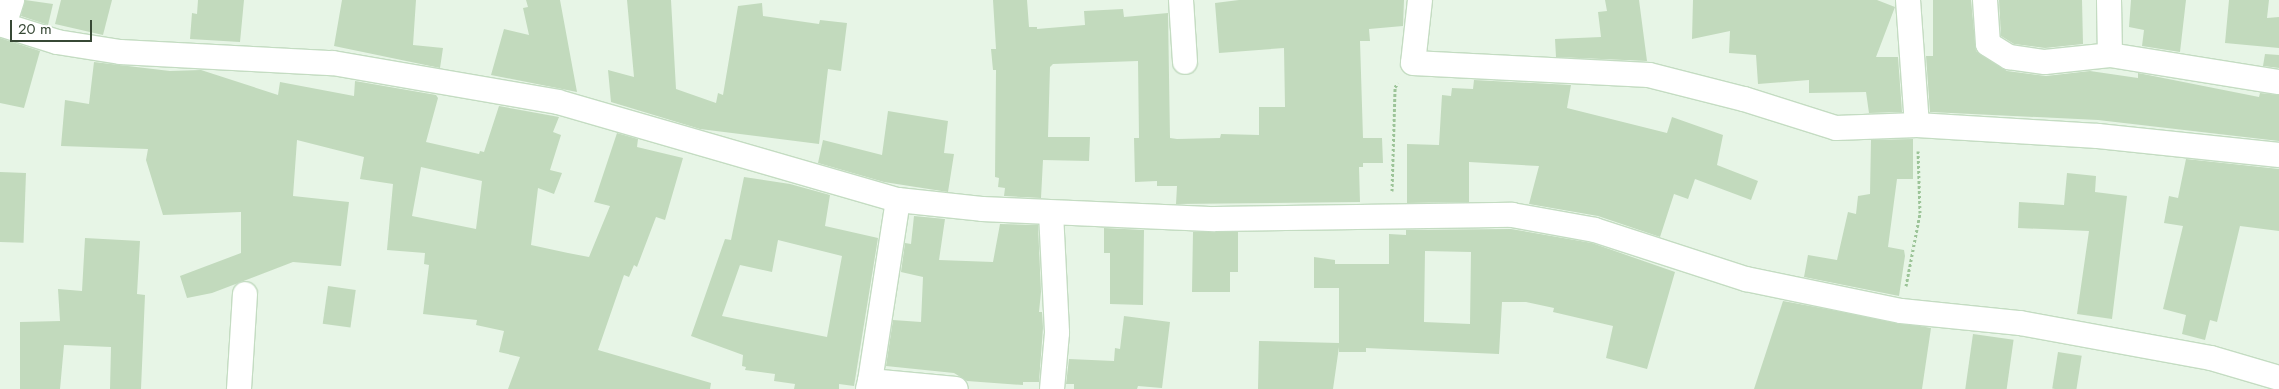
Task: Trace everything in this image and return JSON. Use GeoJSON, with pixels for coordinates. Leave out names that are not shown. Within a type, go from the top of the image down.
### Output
{"type":"FeatureCollection","features":[{"type":"Feature","properties":{"kind":"street"},"geometry":{"type":"LineString","coordinates":[[12,0],[2,25],[57,42],[120,52],[334,63],[558,102],[898,200],[1051,213],[1215,219],[1392,215],[1512,215],[1595,230],[1746,279],[1901,311],[2020,323],[2211,358],[2279,378]]}},
{"type":"Feature","properties":{"kind":"street"},"geometry":{"type":"LineString","coordinates":[[1182,0],[1185,62]]}},
{"type":"Feature","properties":{"kind":"street"},"geometry":{"type":"LineString","coordinates":[[1420,0],[1413,63],[1649,75],[1744,99],[1836,128],[1917,125],[2098,136],[2279,155]]}},
{"type":"Feature","properties":{"kind":"street"},"geometry":{"type":"LineString","coordinates":[[1908,0],[1917,125]]}},
{"type":"Feature","properties":{"kind":"street"},"geometry":{"type":"LineString","coordinates":[[1985,0],[1988,44],[2009,57],[2045,62],[2110,55],[2279,82]]}},
{"type":"Feature","properties":{"kind":"street"},"geometry":{"type":"LineString","coordinates":[[2109,0],[2110,55]]}},
{"type":"Feature","properties":{"kind":"street"},"geometry":{"type":"LineString","coordinates":[[898,200],[869,385],[956,389]]}},
{"type":"Feature","properties":{"kind":"street"},"geometry":{"type":"LineString","coordinates":[[1051,213],[1057,333],[1052,389]]}},
{"type":"Feature","properties":{"kind":"street"},"geometry":{"type":"LineString","coordinates":[[238,389],[245,294]]}},
{"type":"Feature","properties":{"kind":"path"},"geometry":{"type":"LineString","coordinates":[[1392,215],[1395,87],[1413,63]]}},
{"type":"Feature","properties":{"kind":"path"},"geometry":{"type":"LineString","coordinates":[[1901,311],[1920,213],[1917,125]]}},
{"type":"Feature","properties":{"kind":"building"},"geometry":{"type":"Polygon","coordinates":[[[25,0],[53,4],[48,25],[21,16],[25,0]]]}},
{"type":"Feature","properties":{"kind":"building"},"geometry":{"type":"Polygon","coordinates":[[[61,0],[112,0],[103,35],[55,24],[61,0]]]}},
{"type":"Feature","properties":{"kind":"building"},"geometry":{"type":"Polygon","coordinates":[[[198,0],[244,0],[240,42],[190,39],[192,13],[197,14],[198,0]]]}},
{"type":"Feature","properties":{"kind":"building"},"geometry":{"type":"Polygon","coordinates":[[[342,0],[416,0],[413,45],[443,48],[440,68],[334,46],[342,0]]]}},
{"type":"Feature","properties":{"kind":"building"},"geometry":{"type":"Polygon","coordinates":[[[526,0],[560,0],[577,92],[491,75],[504,29],[529,35],[523,8],[528,7],[526,0]]]}},
{"type":"Feature","properties":{"kind":"building"},"geometry":{"type":"Polygon","coordinates":[[[627,0],[671,0],[676,89],[716,103],[718,93],[723,95],[738,6],[762,3],[763,16],[819,24],[820,20],[847,23],[841,71],[828,69],[819,144],[700,129],[611,102],[608,70],[634,77],[627,0]]]}},
{"type":"Feature","properties":{"kind":"building"},"geometry":{"type":"Polygon","coordinates":[[[993,0],[1027,0],[1029,27],[1037,27],[1037,29],[1085,25],[1084,11],[1123,9],[1124,17],[1168,13],[1170,138],[1177,139],[1220,138],[1221,134],[1259,135],[1259,107],[1285,107],[1284,48],[1219,53],[1215,3],[1239,0],[1404,0],[1403,26],[1369,29],[1370,41],[1360,41],[1363,138],[1382,138],[1383,163],[1363,163],[1363,167],[1359,167],[1360,202],[1176,204],[1177,186],[1157,186],[1157,181],[1135,182],[1134,138],[1139,138],[1138,61],[1053,64],[1050,67],[1048,137],[1090,137],[1089,161],[1043,160],[1041,198],[1004,196],[1005,188],[998,187],[999,178],[995,177],[996,70],[993,70],[991,49],[996,49],[993,0]]]}},
{"type":"Feature","properties":{"kind":"building"},"geometry":{"type":"Polygon","coordinates":[[[1605,0],[1639,0],[1647,61],[1556,57],[1555,39],[1601,37],[1598,12],[1607,11],[1605,0]]]}},
{"type":"Feature","properties":{"kind":"building"},"geometry":{"type":"Polygon","coordinates":[[[1693,0],[1877,0],[1895,7],[1876,57],[1898,57],[1902,112],[1869,113],[1866,92],[1809,93],[1809,80],[1758,84],[1756,55],[1729,53],[1730,31],[1692,39],[1693,0]]]}},
{"type":"Feature","properties":{"kind":"building"},"geometry":{"type":"Polygon","coordinates":[[[1933,0],[1971,0],[1976,51],[2007,71],[2046,76],[2090,71],[2138,78],[2138,73],[2259,97],[2260,93],[2279,95],[2279,141],[2098,120],[1930,112],[1926,56],[1933,56],[1933,0]]]}},
{"type":"Feature","properties":{"kind":"building"},"geometry":{"type":"Polygon","coordinates":[[[1999,0],[2082,0],[2083,44],[2045,48],[2014,44],[2001,36],[1999,0]]]}},
{"type":"Feature","properties":{"kind":"building"},"geometry":{"type":"Polygon","coordinates":[[[2131,0],[2186,0],[2180,52],[2142,46],[2144,30],[2129,27],[2131,0]]]}},
{"type":"Feature","properties":{"kind":"building"},"geometry":{"type":"Polygon","coordinates":[[[2229,0],[2269,0],[2267,18],[2279,17],[2279,48],[2225,43],[2229,0]]]}},
{"type":"Feature","properties":{"kind":"building"},"geometry":{"type":"Polygon","coordinates":[[[0,38],[40,51],[24,108],[0,103],[0,38]]]}},
{"type":"Feature","properties":{"kind":"building"},"geometry":{"type":"Polygon","coordinates":[[[2265,54],[2279,55],[2279,68],[2263,66],[2265,54]]]}},
{"type":"Feature","properties":{"kind":"building"},"geometry":{"type":"Polygon","coordinates":[[[94,62],[170,71],[201,70],[278,95],[280,82],[354,96],[355,81],[436,95],[438,98],[426,142],[479,154],[480,151],[484,152],[499,106],[559,117],[553,132],[561,135],[550,170],[562,173],[554,194],[538,188],[531,245],[589,257],[610,206],[594,202],[617,133],[638,139],[637,147],[683,158],[665,220],[656,217],[637,267],[634,265],[629,277],[624,275],[598,350],[711,383],[710,389],[508,389],[520,357],[499,352],[504,331],[476,325],[477,320],[423,314],[429,265],[424,264],[425,253],[387,250],[393,184],[360,179],[364,157],[297,140],[293,196],[349,202],[341,266],[293,262],[212,293],[187,298],[180,276],[241,253],[241,212],[163,215],[146,160],[148,149],[61,146],[65,100],[89,104],[94,62]],[[421,167],[412,216],[476,229],[482,181],[421,167]]]}},
{"type":"Feature","properties":{"kind":"building"},"geometry":{"type":"Polygon","coordinates":[[[1474,80],[1571,85],[1567,108],[1667,133],[1672,117],[1723,135],[1717,165],[1758,181],[1751,200],[1695,179],[1688,199],[1674,194],[1660,237],[1598,216],[1529,204],[1539,166],[1469,162],[1469,202],[1407,203],[1407,144],[1439,145],[1442,95],[1451,96],[1452,88],[1473,89],[1474,80]]]}},
{"type":"Feature","properties":{"kind":"building"},"geometry":{"type":"Polygon","coordinates":[[[888,111],[948,121],[944,153],[954,154],[948,192],[884,182],[818,163],[823,140],[882,155],[888,111]]]}},
{"type":"Feature","properties":{"kind":"building"},"geometry":{"type":"Polygon","coordinates":[[[1913,139],[1913,179],[1897,179],[1888,247],[1904,250],[1905,256],[1899,296],[1804,277],[1808,255],[1837,260],[1848,212],[1856,214],[1858,196],[1870,194],[1871,140],[1913,139]]]}},
{"type":"Feature","properties":{"kind":"building"},"geometry":{"type":"Polygon","coordinates":[[[2186,159],[2279,169],[2279,231],[2240,226],[2217,322],[2210,320],[2205,340],[2182,334],[2186,315],[2163,309],[2183,226],[2164,223],[2169,196],[2178,198],[2186,159]]]}},
{"type":"Feature","properties":{"kind":"building"},"geometry":{"type":"Polygon","coordinates":[[[0,172],[26,173],[24,243],[0,242],[0,172]]]}},
{"type":"Feature","properties":{"kind":"building"},"geometry":{"type":"Polygon","coordinates":[[[2067,173],[2096,176],[2095,192],[2127,196],[2112,319],[2077,314],[2089,231],[2018,228],[2019,202],[2064,205],[2067,173]]]}},
{"type":"Feature","properties":{"kind":"building"},"geometry":{"type":"Polygon","coordinates":[[[744,177],[790,184],[830,195],[825,226],[878,238],[854,386],[839,384],[839,389],[794,389],[795,384],[774,381],[775,374],[745,370],[746,367],[742,366],[743,355],[691,336],[725,239],[731,240],[744,177]],[[778,240],[772,272],[740,265],[722,316],[827,337],[842,256],[778,240]]]}},
{"type":"Feature","properties":{"kind":"building"},"geometry":{"type":"Polygon","coordinates":[[[914,216],[945,219],[939,260],[993,262],[1000,224],[1038,225],[1041,292],[1039,312],[1042,312],[1043,328],[1039,382],[1023,382],[1023,385],[967,381],[954,373],[886,366],[893,320],[921,322],[923,277],[901,272],[905,243],[911,244],[914,216]]]}},
{"type":"Feature","properties":{"kind":"building"},"geometry":{"type":"Polygon","coordinates":[[[1104,228],[1144,230],[1143,305],[1110,304],[1110,253],[1104,253],[1104,228]]]}},
{"type":"Feature","properties":{"kind":"building"},"geometry":{"type":"Polygon","coordinates":[[[1511,229],[1592,243],[1675,272],[1647,369],[1606,358],[1613,326],[1553,312],[1554,308],[1526,302],[1502,302],[1499,354],[1366,348],[1366,352],[1339,352],[1339,347],[1333,389],[1258,389],[1259,341],[1339,343],[1339,288],[1314,288],[1314,257],[1335,260],[1335,264],[1389,264],[1389,234],[1406,235],[1406,230],[1511,229]],[[1425,251],[1424,322],[1470,324],[1471,252],[1425,251]]]}},
{"type":"Feature","properties":{"kind":"building"},"geometry":{"type":"Polygon","coordinates":[[[1193,232],[1238,232],[1238,272],[1230,272],[1230,292],[1192,292],[1193,232]]]}},
{"type":"Feature","properties":{"kind":"building"},"geometry":{"type":"Polygon","coordinates":[[[85,238],[140,241],[137,294],[145,295],[141,389],[110,389],[111,347],[64,345],[60,389],[20,389],[20,322],[60,321],[58,289],[82,291],[85,238]]]}},
{"type":"Feature","properties":{"kind":"building"},"geometry":{"type":"Polygon","coordinates":[[[328,286],[356,290],[350,328],[323,324],[328,286]]]}},
{"type":"Feature","properties":{"kind":"building"},"geometry":{"type":"Polygon","coordinates":[[[1783,301],[1931,328],[1922,389],[1754,389],[1783,301]]]}},
{"type":"Feature","properties":{"kind":"building"},"geometry":{"type":"Polygon","coordinates":[[[1124,316],[1170,322],[1162,388],[1138,386],[1137,389],[1074,389],[1074,384],[1066,384],[1069,359],[1114,361],[1115,348],[1120,349],[1124,316]]]}},
{"type":"Feature","properties":{"kind":"building"},"geometry":{"type":"Polygon","coordinates":[[[1973,334],[2014,340],[2007,389],[1965,389],[1973,334]]]}},
{"type":"Feature","properties":{"kind":"building"},"geometry":{"type":"Polygon","coordinates":[[[2058,352],[2082,356],[2076,389],[2052,389],[2058,352]]]}}]}
